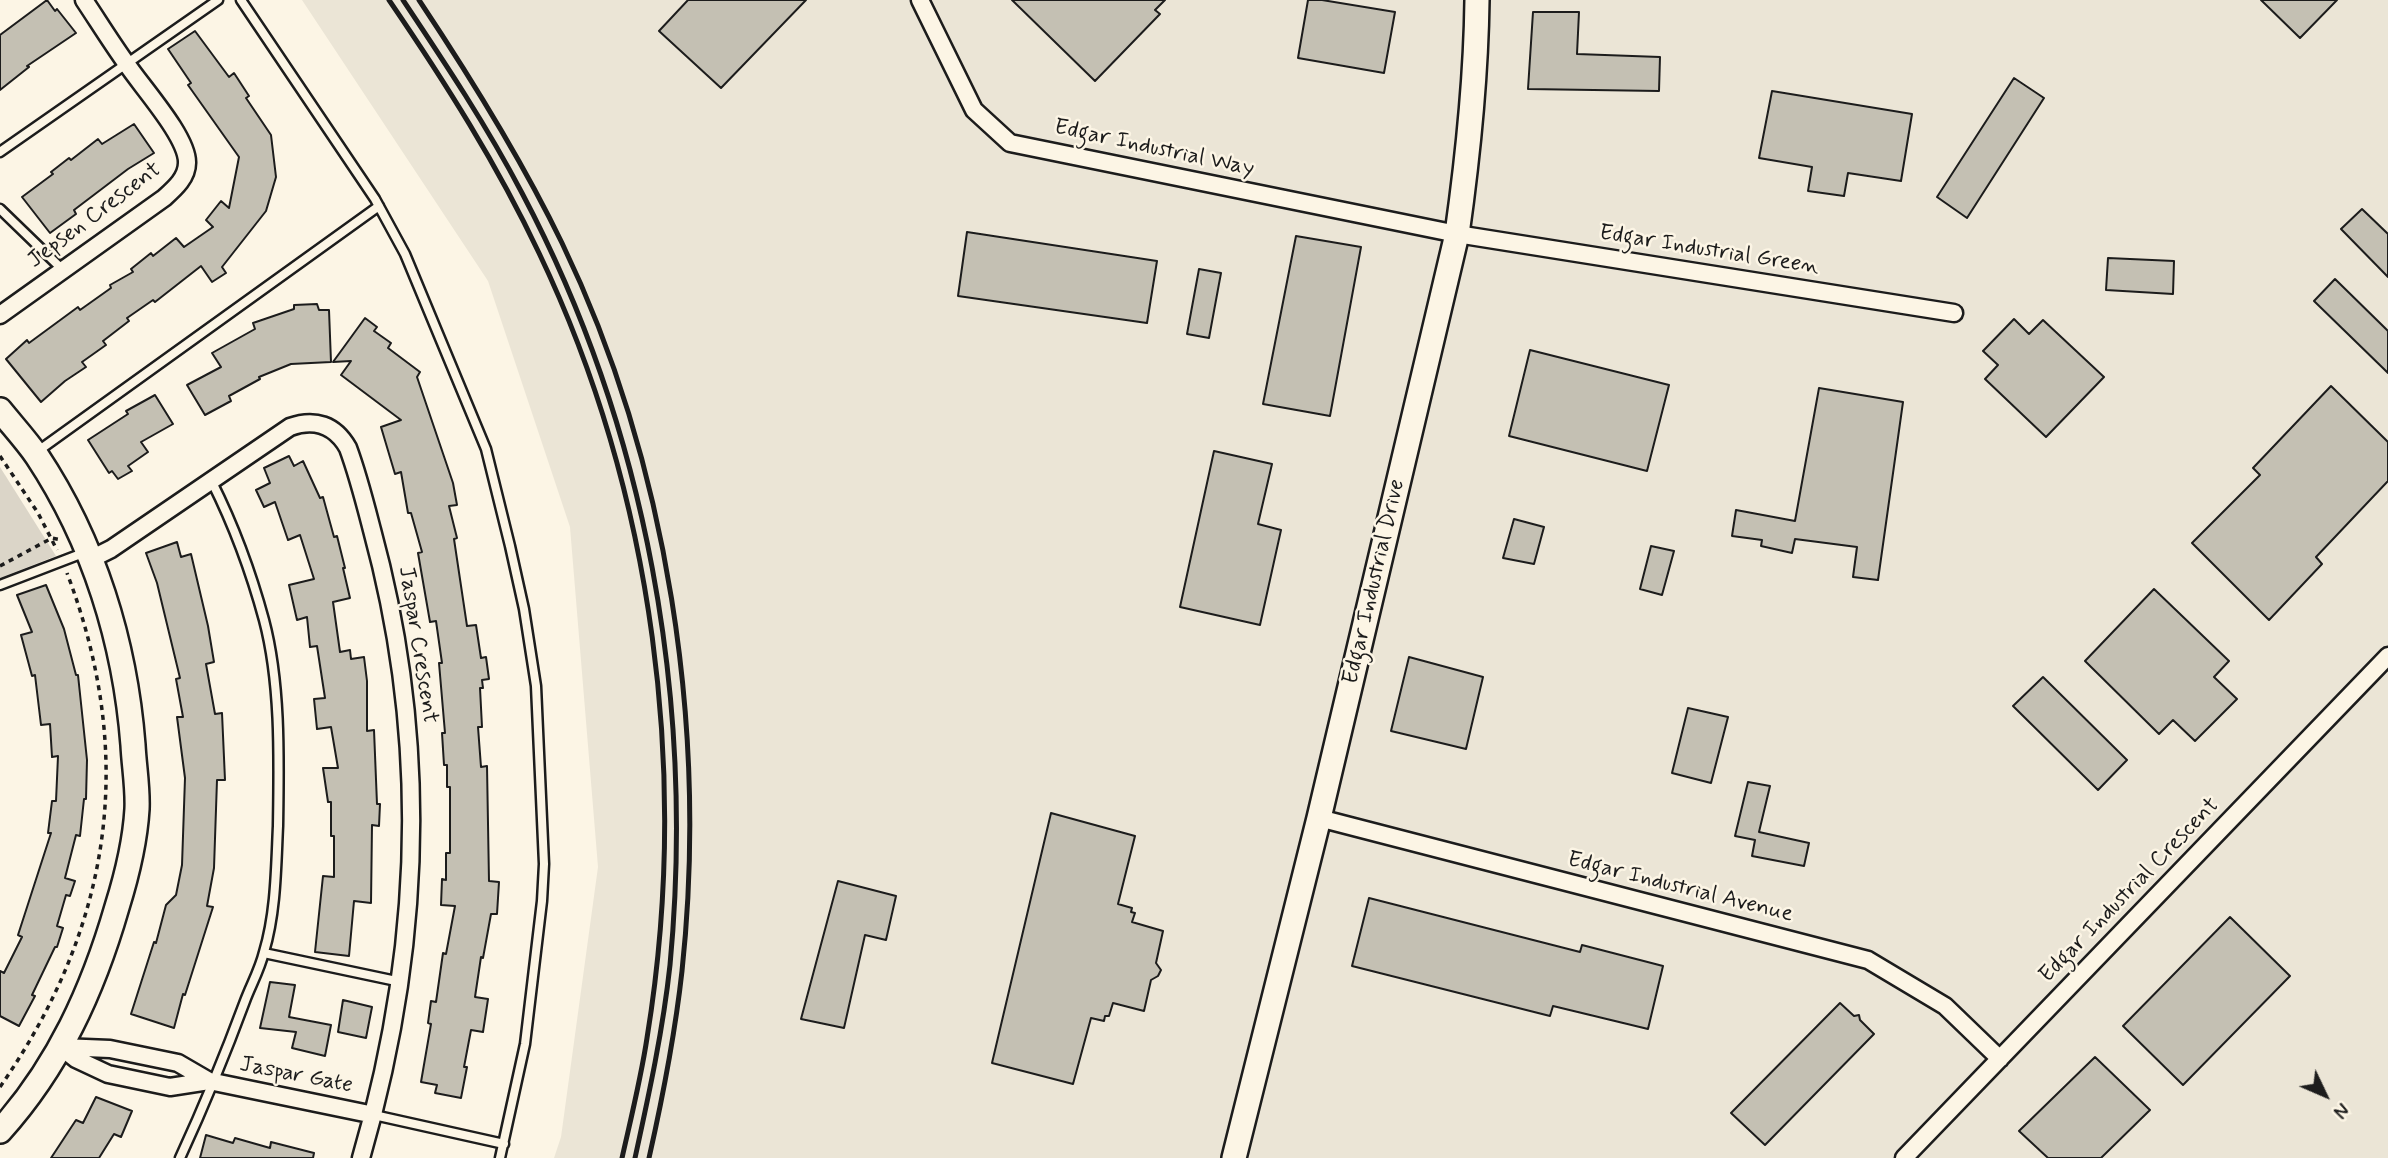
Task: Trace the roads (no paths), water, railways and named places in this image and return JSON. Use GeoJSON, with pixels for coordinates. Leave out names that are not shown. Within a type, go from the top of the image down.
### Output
{"type":"FeatureCollection","features":[{"type":"Feature","properties":{"kind":"street","name":"Jepsen Crescent"},"geometry":{"type":"LineString","coordinates":[[0,315],[164,198],[176,187],[185,173],[185,149],[176,133],[84,0]]}},
{"type":"Feature","properties":{"kind":"street","name":"Edgar Industrial Way"},"geometry":{"type":"LineString","coordinates":[[920,0],[974,110],[1010,143],[1457,234]]}},
{"type":"Feature","properties":{"kind":"street","name":"Edgar Industrial Drive"},"geometry":{"type":"LineString","coordinates":[[1234,1158],[1319,818],[1457,234],[1467,165],[1476,59],[1477,0]]}},
{"type":"Feature","properties":{"kind":"street","name":"Edgar Industrial Green"},"geometry":{"type":"LineString","coordinates":[[1457,234],[1954,313]]}},
{"type":"Feature","properties":{"kind":"street"},"geometry":{"type":"LineString","coordinates":[[0,410],[35,453],[91,559],[117,637],[130,700],[137,807],[131,861],[89,990],[61,1047],[31,1093],[0,1131]]}},
{"type":"Feature","properties":{"kind":"street","name":"Jaspar Crescent"},"geometry":{"type":"LineString","coordinates":[[91,559],[111,549],[277,435],[300,423],[328,426],[339,434],[348,448],[388,588],[404,688],[411,763],[410,882],[401,982],[374,1115],[361,1158]]}},
{"type":"Feature","properties":{"kind":"street","name":"Edgar Industrial Crescent"},"geometry":{"type":"LineString","coordinates":[[1904,1158],[2388,656]]}},
{"type":"Feature","properties":{"kind":"street","name":"Edgar Industrial Avenue"},"geometry":{"type":"LineString","coordinates":[[1319,818],[1868,960],[1945,1006],[2000,1059]]}},
{"type":"Feature","properties":{"kind":"street","name":"Jaspar Gate"},"geometry":{"type":"LineString","coordinates":[[61,1047],[76,1059],[108,1074],[170,1087],[212,1082]]}},
{"type":"Feature","properties":{"kind":"street","name":"Jaspar Gate"},"geometry":{"type":"LineString","coordinates":[[61,1047],[110,1049],[178,1063],[212,1082],[374,1115]]}},
{"type":"Feature","properties":{"kind":"lane"},"geometry":{"type":"LineString","coordinates":[[0,152],[218,0]]}},
{"type":"Feature","properties":{"kind":"lane"},"geometry":{"type":"LineString","coordinates":[[241,0],[379,206],[405,254],[486,450],[513,559],[533,663],[544,864],[525,1044],[500,1158]]}},
{"type":"Feature","properties":{"kind":"lane"},"geometry":{"type":"LineString","coordinates":[[35,453],[379,206]]}},
{"type":"Feature","properties":{"kind":"lane"},"geometry":{"type":"LineString","coordinates":[[0,209],[63,270]]}},
{"type":"Feature","properties":{"kind":"lane"},"geometry":{"type":"LineString","coordinates":[[180,1158],[264,953],[273,908],[279,777],[271,653],[265,621],[235,531],[212,482]]}},
{"type":"Feature","properties":{"kind":"lane"},"geometry":{"type":"LineString","coordinates":[[0,585],[78,555],[91,559]]}},
{"type":"Feature","properties":{"kind":"lane"},"geometry":{"type":"LineString","coordinates":[[264,953],[401,982]]}},
{"type":"Feature","properties":{"kind":"lane"},"geometry":{"type":"LineString","coordinates":[[374,1115],[504,1144]]}},
{"type":"Feature","properties":{"kind":"railway"},"geometry":{"type":"LineString","coordinates":[[389,0],[469,124],[506,187],[539,253],[578,345],[610,440],[635,538],[652,637],[662,738],[664,838],[659,939],[647,1038],[622,1158]]}},
{"type":"Feature","properties":{"kind":"railway"},"geometry":{"type":"LineString","coordinates":[[403,0],[495,143],[565,283],[601,376],[630,471],[652,568],[667,667],[675,766],[676,865],[667,989],[635,1158]]}},
{"type":"Feature","properties":{"kind":"railway"},"geometry":{"type":"LineString","coordinates":[[419,0],[458,59],[530,180],[562,243],[599,327],[629,415],[653,506],[672,598],[683,692],[689,786],[689,879],[676,1018],[649,1158]]}}]}
